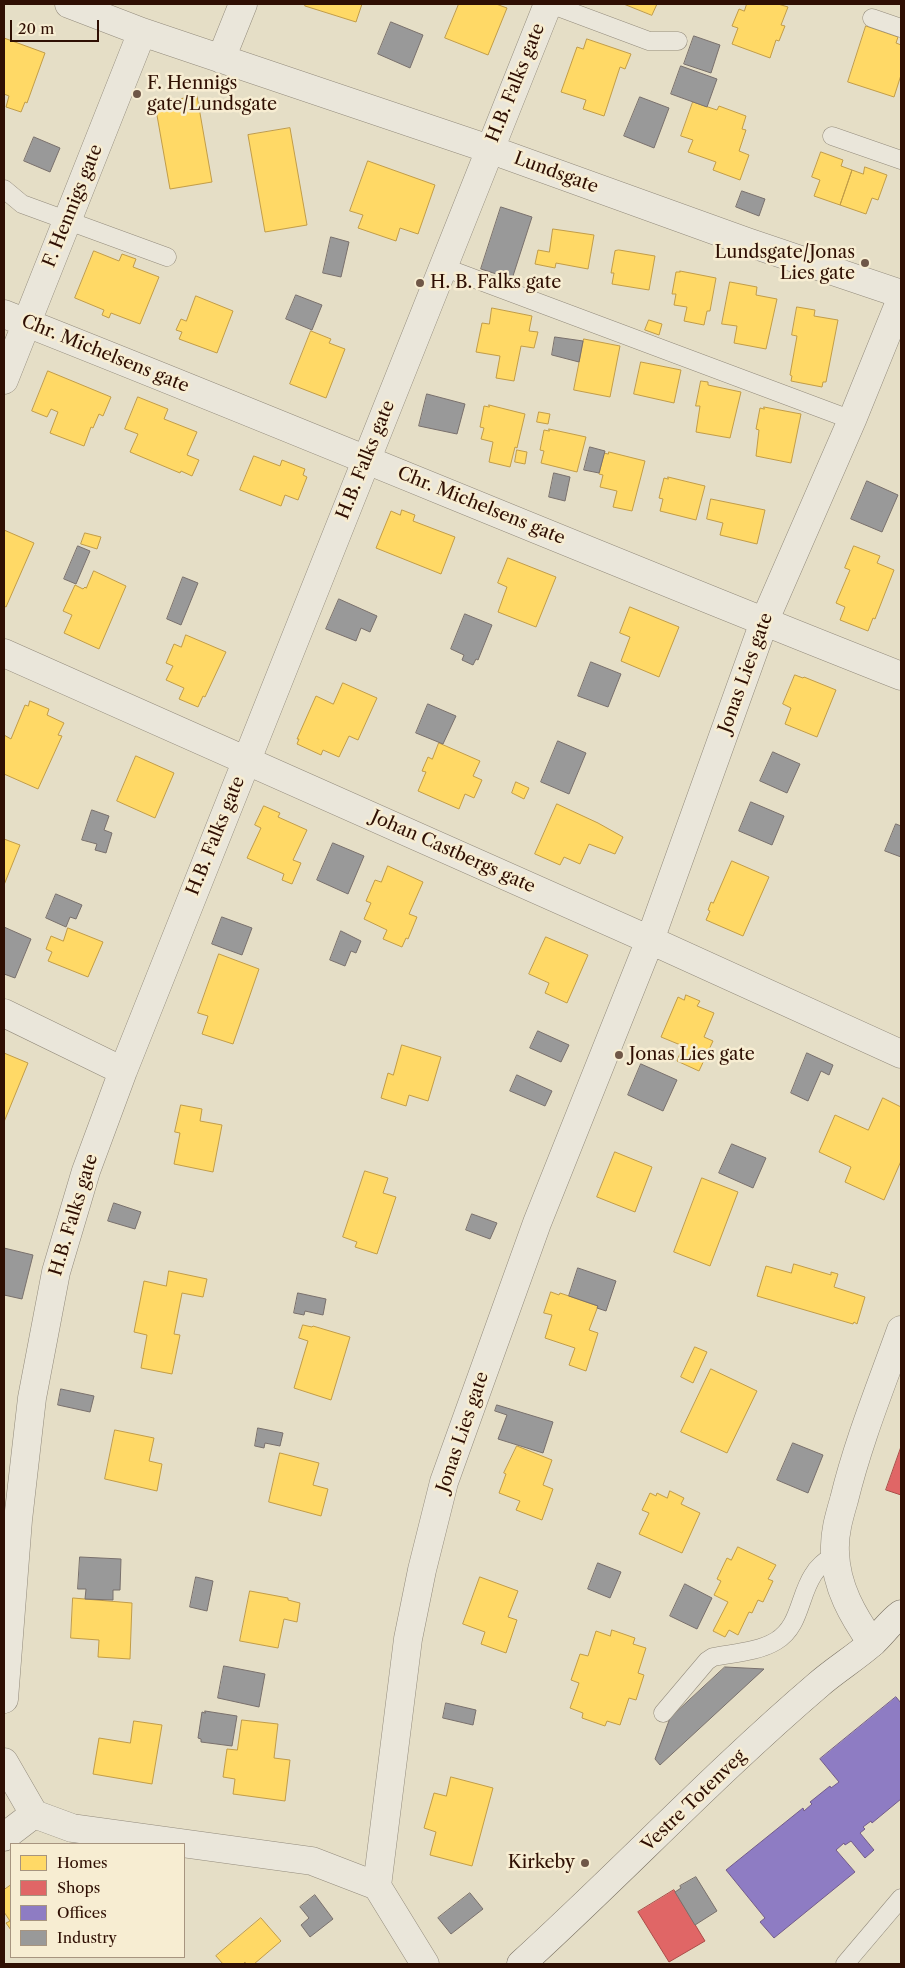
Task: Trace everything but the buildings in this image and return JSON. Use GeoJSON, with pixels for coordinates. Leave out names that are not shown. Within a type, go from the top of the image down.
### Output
{"type":"FeatureCollection","features":[{"type":"Feature","properties":{"kind":"street","name":"Lundsgate"},"geometry":{"type":"LineString","coordinates":[[69,4],[142,32],[489,149],[747,242],[901,294]]}},
{"type":"Feature","properties":{"kind":"street"},"geometry":{"type":"LineString","coordinates":[[221,59],[243,4]]}},
{"type":"Feature","properties":{"kind":"street","name":"H.B. Falks gate"},"geometry":{"type":"LineString","coordinates":[[4,1699],[18,1520],[32,1398],[56,1272],[86,1171],[123,1071],[246,759],[489,149],[549,4]]}},
{"type":"Feature","properties":{"kind":"street","name":"F. Hennigs gate"},"geometry":{"type":"LineString","coordinates":[[4,380],[15,319],[67,220],[142,32]]}},
{"type":"Feature","properties":{"kind":"street","name":"Jonas Lies gate"},"geometry":{"type":"LineString","coordinates":[[377,1886],[408,1639],[422,1570],[444,1482],[537,1223],[650,940],[764,622],[852,420],[901,299]]}},
{"type":"Feature","properties":{"kind":"street","name":"Chr. Michelsens gate"},"geometry":{"type":"LineString","coordinates":[[15,319],[367,459],[764,622],[901,676]]}},
{"type":"Feature","properties":{"kind":"street","name":"Johan Castbergs gate"},"geometry":{"type":"LineString","coordinates":[[4,653],[246,759],[901,1054]]}},
{"type":"Feature","properties":{"kind":"street"},"geometry":{"type":"LineString","coordinates":[[4,1013],[123,1071]]}},
{"type":"Feature","properties":{"kind":"street"},"geometry":{"type":"LineString","coordinates":[[872,1642],[856,1620],[845,1597],[839,1578],[835,1554],[837,1527],[850,1474],[901,1330]]}},
{"type":"Feature","properties":{"kind":"street","name":"Vestre Totenveg"},"geometry":{"type":"LineString","coordinates":[[521,1964],[770,1729],[819,1684],[872,1642],[901,1614]]}},
{"type":"Feature","properties":{"kind":"street","name":"Vestre Totenveg"},"geometry":{"type":"LineString","coordinates":[[872,1642],[901,1632]]}},
{"type":"Feature","properties":{"kind":"street"},"geometry":{"type":"LineString","coordinates":[[4,1762],[34,1814],[72,1828],[178,1843]]}},
{"type":"Feature","properties":{"kind":"street"},"geometry":{"type":"LineString","coordinates":[[4,1837],[34,1814]]}},
{"type":"Feature","properties":{"kind":"street"},"geometry":{"type":"LineString","coordinates":[[185,1844],[312,1862],[377,1886],[425,1964]]}},
{"type":"Feature","properties":{"kind":"lane"},"geometry":{"type":"LineString","coordinates":[[549,4],[649,41],[678,41]]}},
{"type":"Feature","properties":{"kind":"lane"},"geometry":{"type":"LineString","coordinates":[[872,18],[901,28]]}},
{"type":"Feature","properties":{"kind":"lane"},"geometry":{"type":"LineString","coordinates":[[832,136],[901,160]]}},
{"type":"Feature","properties":{"kind":"lane"},"geometry":{"type":"LineString","coordinates":[[4,189],[22,204],[167,257]]}},
{"type":"Feature","properties":{"kind":"lane"},"geometry":{"type":"LineString","coordinates":[[443,267],[852,420]]}},
{"type":"Feature","properties":{"kind":"lane"},"geometry":{"type":"LineString","coordinates":[[663,1713],[707,1661],[776,1641],[792,1625],[812,1575],[835,1554]]}},
{"type":"Feature","properties":{"kind":"lane"},"geometry":{"type":"LineString","coordinates":[[845,1964],[901,1898]]}},
{"type":"Feature","properties":{"kind":"place","name":"F. Hennigs gate/Lundsgate"},"geometry":{"type":"Point","coordinates":[137,94]}},
{"type":"Feature","properties":{"kind":"place","name":"Lundsgate/Jonas Lies gate"},"geometry":{"type":"Point","coordinates":[865,263]}},
{"type":"Feature","properties":{"kind":"place","name":"H. B. Falks gate"},"geometry":{"type":"Point","coordinates":[420,283]}},
{"type":"Feature","properties":{"kind":"place","name":"Jonas Lies gate"},"geometry":{"type":"Point","coordinates":[619,1055]}},
{"type":"Feature","properties":{"kind":"place","name":"Kirkeby"},"geometry":{"type":"Point","coordinates":[585,1863]}}]}
